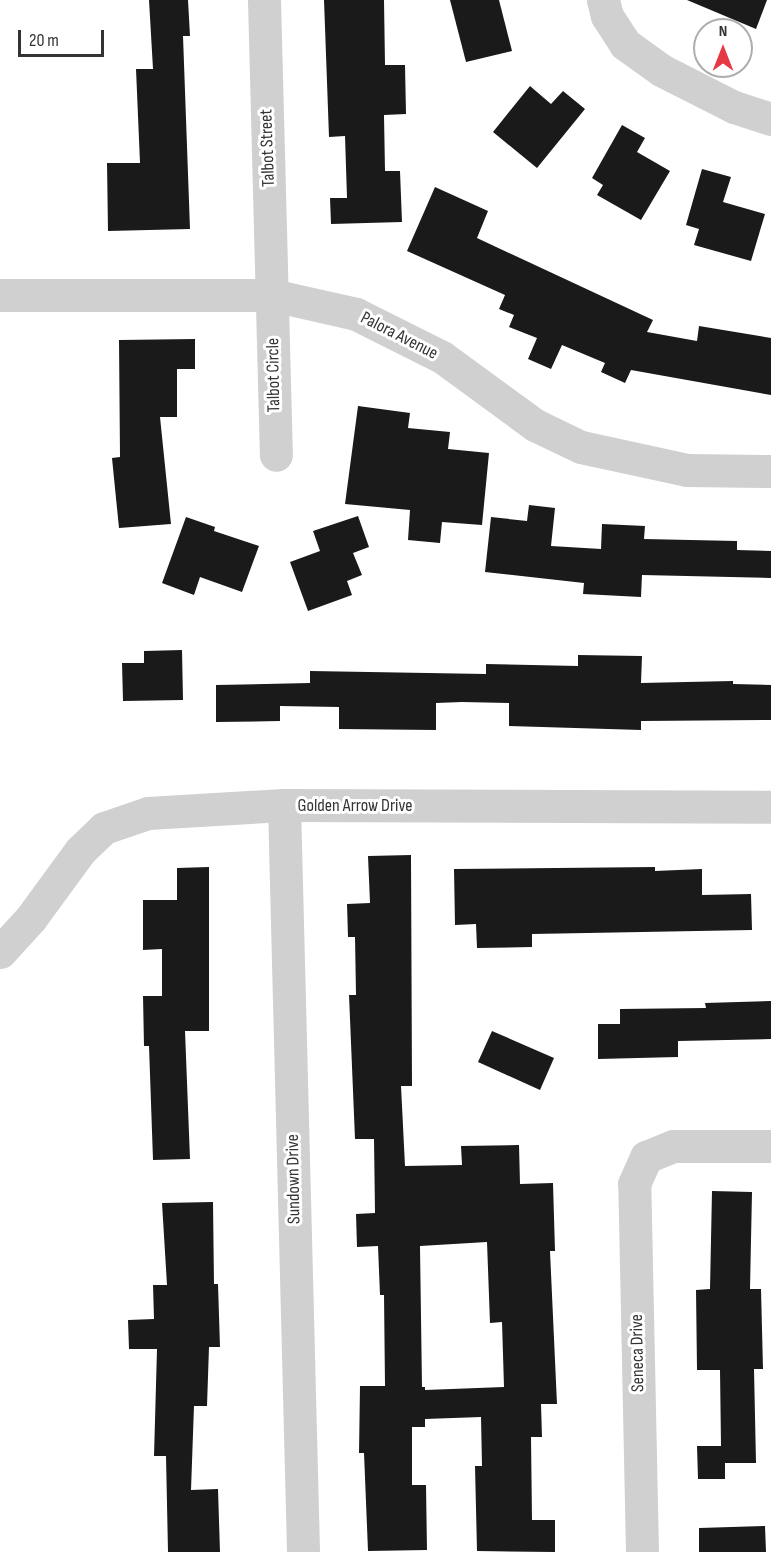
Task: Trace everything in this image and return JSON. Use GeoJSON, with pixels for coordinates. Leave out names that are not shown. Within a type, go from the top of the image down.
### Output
{"type":"FeatureCollection","features":[{"type":"Feature","properties":{"kind":"street","name":"Talbot Street"},"geometry":{"type":"LineString","coordinates":[[264,0],[272,295]]}},
{"type":"Feature","properties":{"kind":"street"},"geometry":{"type":"LineString","coordinates":[[605,8],[625,44],[661,70],[734,107],[771,119]]}},
{"type":"Feature","properties":{"kind":"street","name":"Palora Avenue"},"geometry":{"type":"LineString","coordinates":[[0,295],[272,295],[356,314],[442,357],[535,425],[581,447],[687,470],[771,471]]}},
{"type":"Feature","properties":{"kind":"street","name":"Talbot Circle"},"geometry":{"type":"LineString","coordinates":[[272,295],[276,455]]}},
{"type":"Feature","properties":{"kind":"street","name":"Golden Arrow Drive"},"geometry":{"type":"LineString","coordinates":[[0,952],[31,918],[80,851],[104,828],[147,813],[284,805],[771,807]]}},
{"type":"Feature","properties":{"kind":"street","name":"Sundown Drive"},"geometry":{"type":"LineString","coordinates":[[284,805],[303,1552]]}},
{"type":"Feature","properties":{"kind":"street","name":"Seneca Drive"},"geometry":{"type":"LineString","coordinates":[[642,1552],[634,1184],[646,1157],[673,1146],[771,1146]]}},
{"type":"Feature","properties":{"kind":"building"},"geometry":{"type":"Polygon","coordinates":[[[149,0],[188,0],[190,36],[183,36],[190,229],[108,231],[107,163],[140,163],[136,69],[153,69],[149,0]]]}},
{"type":"Feature","properties":{"kind":"building"},"geometry":{"type":"Polygon","coordinates":[[[324,0],[384,0],[385,65],[405,65],[406,114],[384,115],[385,171],[400,171],[402,222],[331,224],[330,198],[347,198],[345,136],[329,137],[324,0]]]}},
{"type":"Feature","properties":{"kind":"building"},"geometry":{"type":"Polygon","coordinates":[[[450,0],[499,0],[512,51],[466,62],[450,0]]]}},
{"type":"Feature","properties":{"kind":"building"},"geometry":{"type":"Polygon","coordinates":[[[687,0],[767,0],[756,29],[753,28],[753,18],[730,18],[687,0]]]}},
{"type":"Feature","properties":{"kind":"building"},"geometry":{"type":"Polygon","coordinates":[[[530,86],[551,104],[563,91],[585,109],[537,168],[493,132],[530,86]]]}},
{"type":"Feature","properties":{"kind":"building"},"geometry":{"type":"Polygon","coordinates":[[[622,125],[645,138],[637,152],[670,171],[641,220],[597,195],[603,185],[592,178],[622,125]]]}},
{"type":"Feature","properties":{"kind":"building"},"geometry":{"type":"Polygon","coordinates":[[[702,169],[731,177],[723,202],[765,214],[751,261],[694,245],[699,229],[686,225],[702,169]]]}},
{"type":"Feature","properties":{"kind":"building"},"geometry":{"type":"Polygon","coordinates":[[[435,187],[488,211],[477,238],[653,320],[647,332],[697,341],[699,326],[771,338],[771,395],[631,370],[625,383],[601,372],[605,363],[562,345],[551,369],[528,359],[537,338],[509,327],[514,315],[499,309],[505,295],[407,251],[435,187]]]}},
{"type":"Feature","properties":{"kind":"building"},"geometry":{"type":"Polygon","coordinates":[[[195,339],[195,369],[177,369],[177,417],[160,417],[171,524],[119,528],[112,458],[120,457],[119,340],[195,339]]]}},
{"type":"Feature","properties":{"kind":"building"},"geometry":{"type":"Polygon","coordinates":[[[358,406],[410,413],[408,428],[450,432],[448,449],[489,453],[482,525],[442,522],[440,543],[408,540],[410,510],[345,504],[358,406]]]}},
{"type":"Feature","properties":{"kind":"building"},"geometry":{"type":"Polygon","coordinates":[[[529,505],[555,508],[551,546],[601,549],[602,524],[645,526],[644,539],[737,541],[737,550],[771,551],[771,578],[642,575],[641,597],[583,594],[584,583],[485,572],[491,517],[527,521],[529,505]]]}},
{"type":"Feature","properties":{"kind":"building"},"geometry":{"type":"Polygon","coordinates":[[[358,516],[369,547],[353,553],[362,575],[347,581],[352,595],[308,611],[290,562],[320,551],[313,531],[358,516]]]}},
{"type":"Feature","properties":{"kind":"building"},"geometry":{"type":"Polygon","coordinates":[[[186,517],[215,527],[214,531],[259,546],[242,592],[200,577],[194,595],[162,583],[186,517]]]}},
{"type":"Feature","properties":{"kind":"building"},"geometry":{"type":"Polygon","coordinates":[[[182,650],[183,700],[123,701],[122,663],[144,663],[144,651],[182,650]]]}},
{"type":"Feature","properties":{"kind":"building"},"geometry":{"type":"Polygon","coordinates":[[[578,655],[642,656],[641,683],[733,681],[733,684],[771,685],[771,720],[641,721],[641,730],[509,726],[509,703],[462,702],[436,703],[436,730],[339,729],[339,707],[280,706],[280,721],[216,722],[216,685],[310,683],[310,671],[486,674],[486,664],[578,666],[578,655]]]}},
{"type":"Feature","properties":{"kind":"building"},"geometry":{"type":"Polygon","coordinates":[[[411,855],[412,1086],[401,1086],[405,1166],[462,1165],[461,1146],[519,1145],[520,1184],[553,1183],[555,1251],[550,1251],[557,1404],[541,1404],[542,1437],[531,1437],[532,1520],[555,1520],[555,1552],[477,1551],[475,1466],[482,1466],[481,1417],[425,1419],[425,1427],[412,1427],[412,1485],[426,1485],[427,1550],[368,1551],[364,1453],[359,1453],[360,1386],[385,1386],[384,1295],[380,1295],[378,1246],[357,1247],[356,1214],[375,1213],[374,1139],[355,1139],[349,995],[356,995],[355,937],[348,937],[347,904],[370,903],[368,856],[411,855]],[[487,1242],[420,1246],[422,1387],[425,1387],[425,1390],[504,1387],[502,1322],[490,1323],[487,1242]]]}},
{"type":"Feature","properties":{"kind":"building"},"geometry":{"type":"Polygon","coordinates":[[[209,867],[209,1031],[185,1031],[190,1159],[153,1160],[149,1046],[144,1046],[143,996],[162,996],[162,949],[143,950],[143,900],[177,900],[177,868],[209,867]]]}},
{"type":"Feature","properties":{"kind":"building"},"geometry":{"type":"Polygon","coordinates":[[[655,867],[655,871],[702,869],[702,895],[751,894],[752,930],[532,934],[532,947],[477,948],[476,924],[455,925],[454,869],[655,867]]]}},
{"type":"Feature","properties":{"kind":"building"},"geometry":{"type":"Polygon","coordinates":[[[771,1001],[771,1039],[678,1041],[678,1057],[598,1059],[598,1024],[620,1024],[620,1009],[706,1008],[705,1003],[771,1001]]]}},
{"type":"Feature","properties":{"kind":"building"},"geometry":{"type":"Polygon","coordinates":[[[492,1031],[554,1058],[540,1090],[478,1062],[492,1031]]]}},
{"type":"Feature","properties":{"kind":"building"},"geometry":{"type":"Polygon","coordinates":[[[712,1191],[752,1192],[750,1289],[761,1289],[763,1369],[754,1369],[756,1463],[725,1463],[725,1479],[698,1479],[697,1446],[721,1446],[720,1370],[697,1370],[696,1290],[710,1289],[712,1191]]]}},
{"type":"Feature","properties":{"kind":"building"},"geometry":{"type":"Polygon","coordinates":[[[213,1202],[214,1284],[218,1284],[220,1347],[209,1347],[207,1406],[194,1406],[191,1490],[218,1489],[220,1552],[168,1552],[166,1456],[154,1456],[157,1349],[129,1349],[128,1320],[154,1319],[153,1285],[167,1285],[162,1203],[213,1202]]]}},
{"type":"Feature","properties":{"kind":"building"},"geometry":{"type":"Polygon","coordinates":[[[765,1526],[766,1552],[699,1552],[699,1528],[765,1526]]]}}]}
